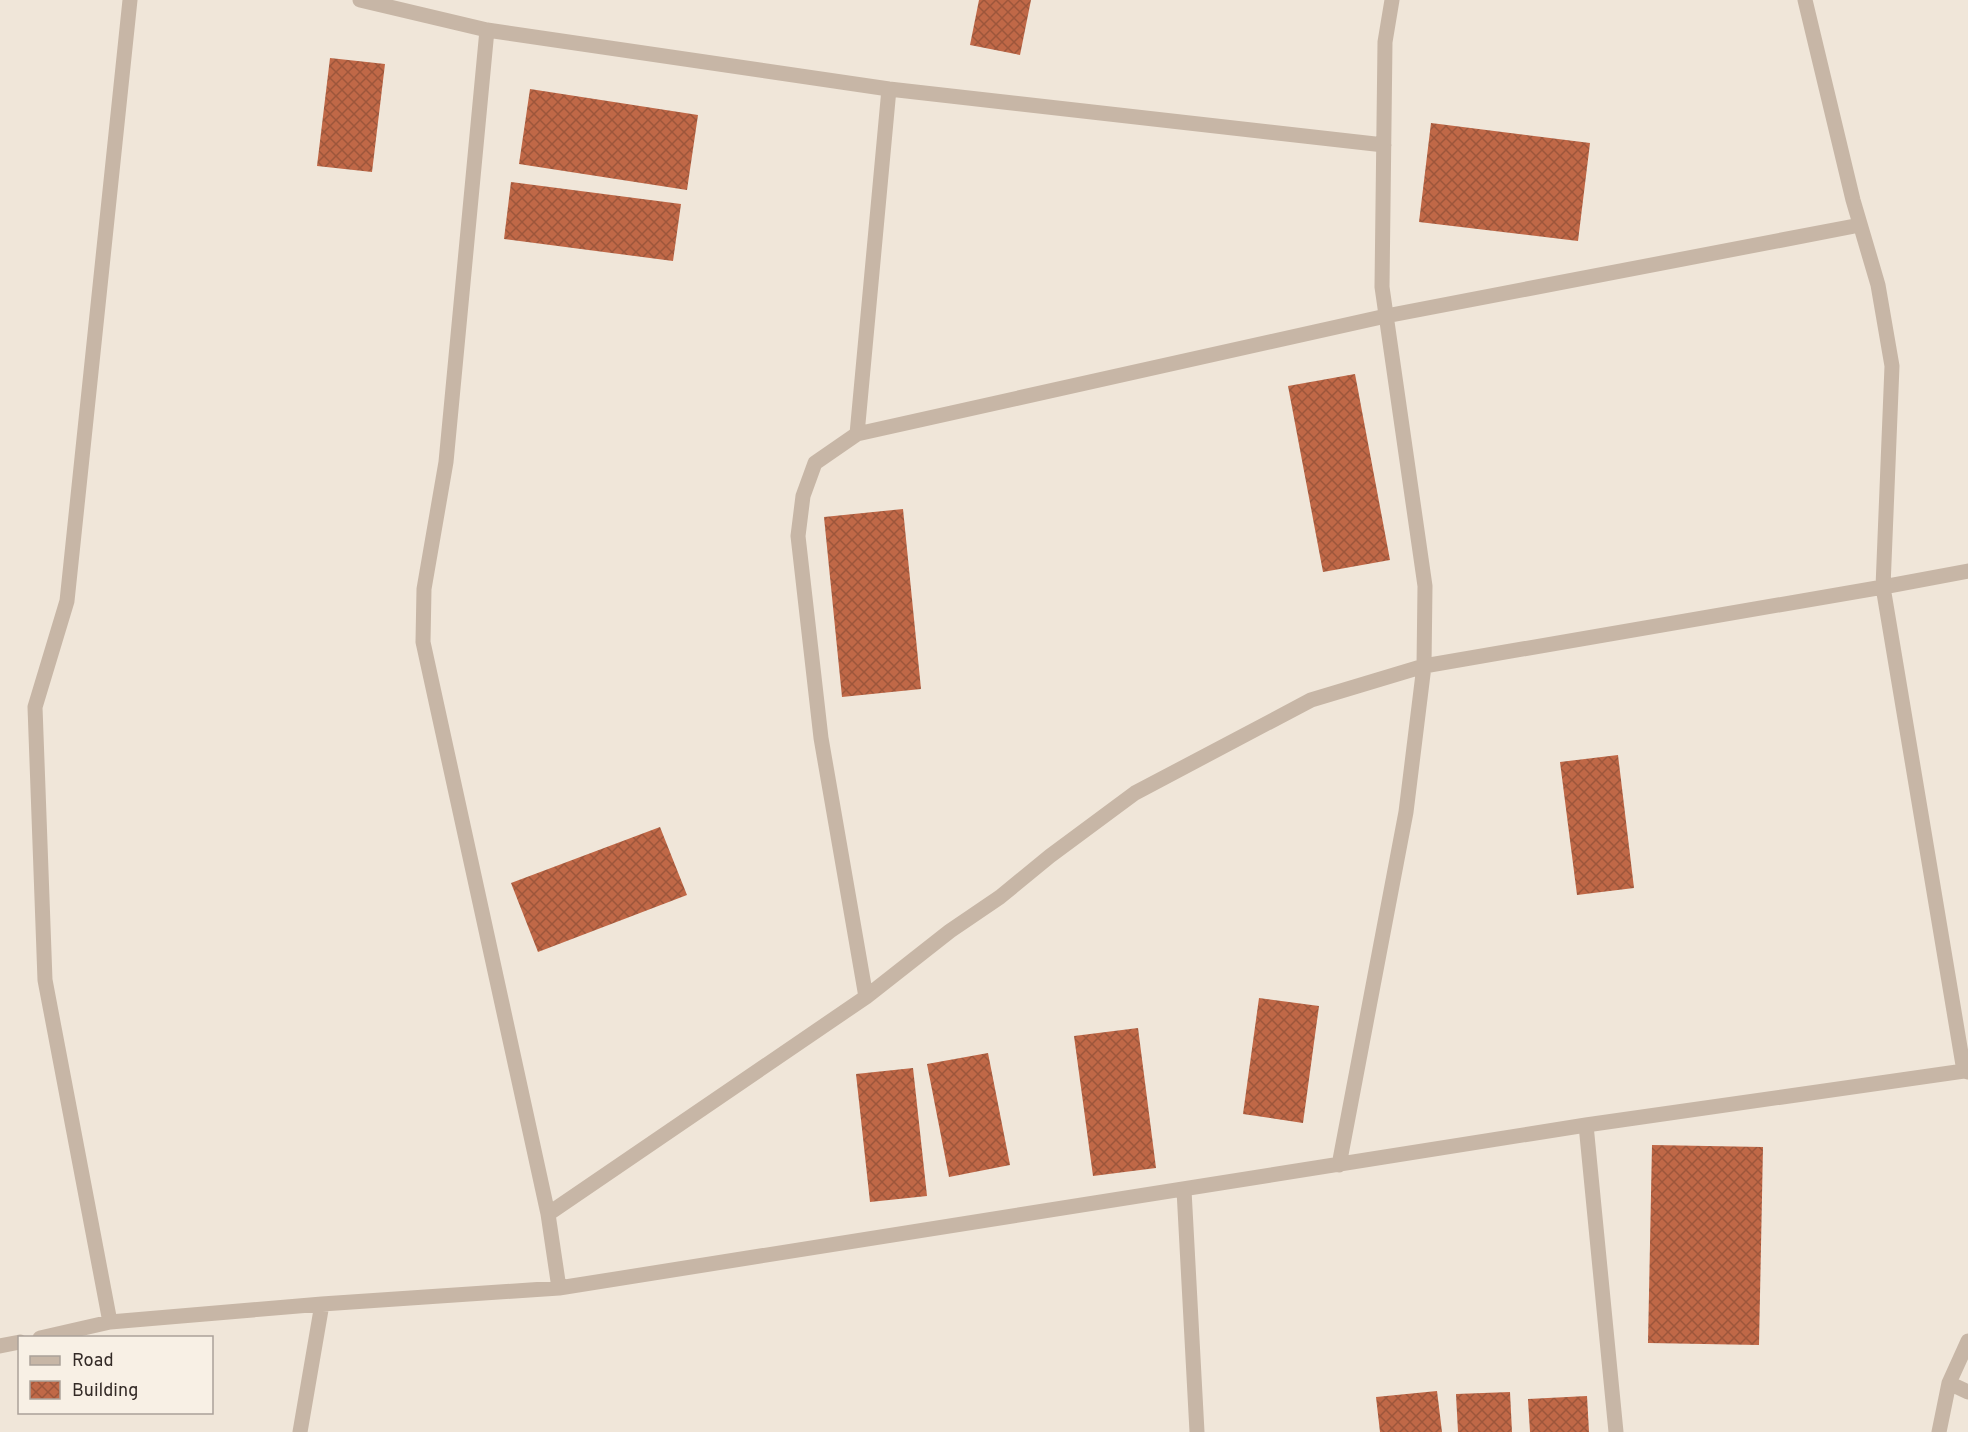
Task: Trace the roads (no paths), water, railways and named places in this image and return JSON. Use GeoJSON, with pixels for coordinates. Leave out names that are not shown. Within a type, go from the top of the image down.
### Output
{"type":"FeatureCollection","features":[{"type":"Feature","properties":{"kind":"street"},"geometry":{"type":"LineString","coordinates":[[110,1322],[45,980],[35,707],[67,601],[130,0]]}},
{"type":"Feature","properties":{"kind":"street"},"geometry":{"type":"LineString","coordinates":[[360,0],[487,30],[889,89],[1384,145]]}},
{"type":"Feature","properties":{"kind":"street"},"geometry":{"type":"LineString","coordinates":[[1339,1165],[1406,812],[1424,666],[1425,586],[1382,287],[1385,42],[1392,0]]}},
{"type":"Feature","properties":{"kind":"street"},"geometry":{"type":"LineString","coordinates":[[49,1336],[110,1322],[322,1304],[559,1288],[1586,1125],[1966,1071],[1883,588],[1892,366],[1878,285],[1860,225],[1805,0]]}},
{"type":"Feature","properties":{"kind":"street"},"geometry":{"type":"LineString","coordinates":[[487,30],[446,462],[424,589],[423,642],[548,1214],[559,1288]]}},
{"type":"Feature","properties":{"kind":"street"},"geometry":{"type":"LineString","coordinates":[[857,434],[889,89]]}},
{"type":"Feature","properties":{"kind":"street"},"geometry":{"type":"LineString","coordinates":[[866,997],[821,738],[798,536],[803,496],[815,463],[857,434],[1386,316],[1860,225]]}},
{"type":"Feature","properties":{"kind":"street"},"geometry":{"type":"LineString","coordinates":[[548,1214],[866,997],[950,931],[1000,897],[1050,856],[1135,793],[1311,700],[1424,666],[1883,588],[1968,571]]}},
{"type":"Feature","properties":{"kind":"street"},"geometry":{"type":"LineString","coordinates":[[1586,1125],[1616,1432]]}},
{"type":"Feature","properties":{"kind":"street"},"geometry":{"type":"LineString","coordinates":[[1184,1190],[1197,1432]]}},
{"type":"Feature","properties":{"kind":"street"},"geometry":{"type":"LineString","coordinates":[[300,1432],[322,1304]]}},
{"type":"Feature","properties":{"kind":"street"},"geometry":{"type":"LineString","coordinates":[[1939,1432],[1950,1383],[1968,1341]]}},
{"type":"Feature","properties":{"kind":"street"},"geometry":{"type":"LineString","coordinates":[[0,1346],[18,1342]]}},
{"type":"Feature","properties":{"kind":"street"},"geometry":{"type":"LineString","coordinates":[[1950,1383],[1968,1392]]}}]}
